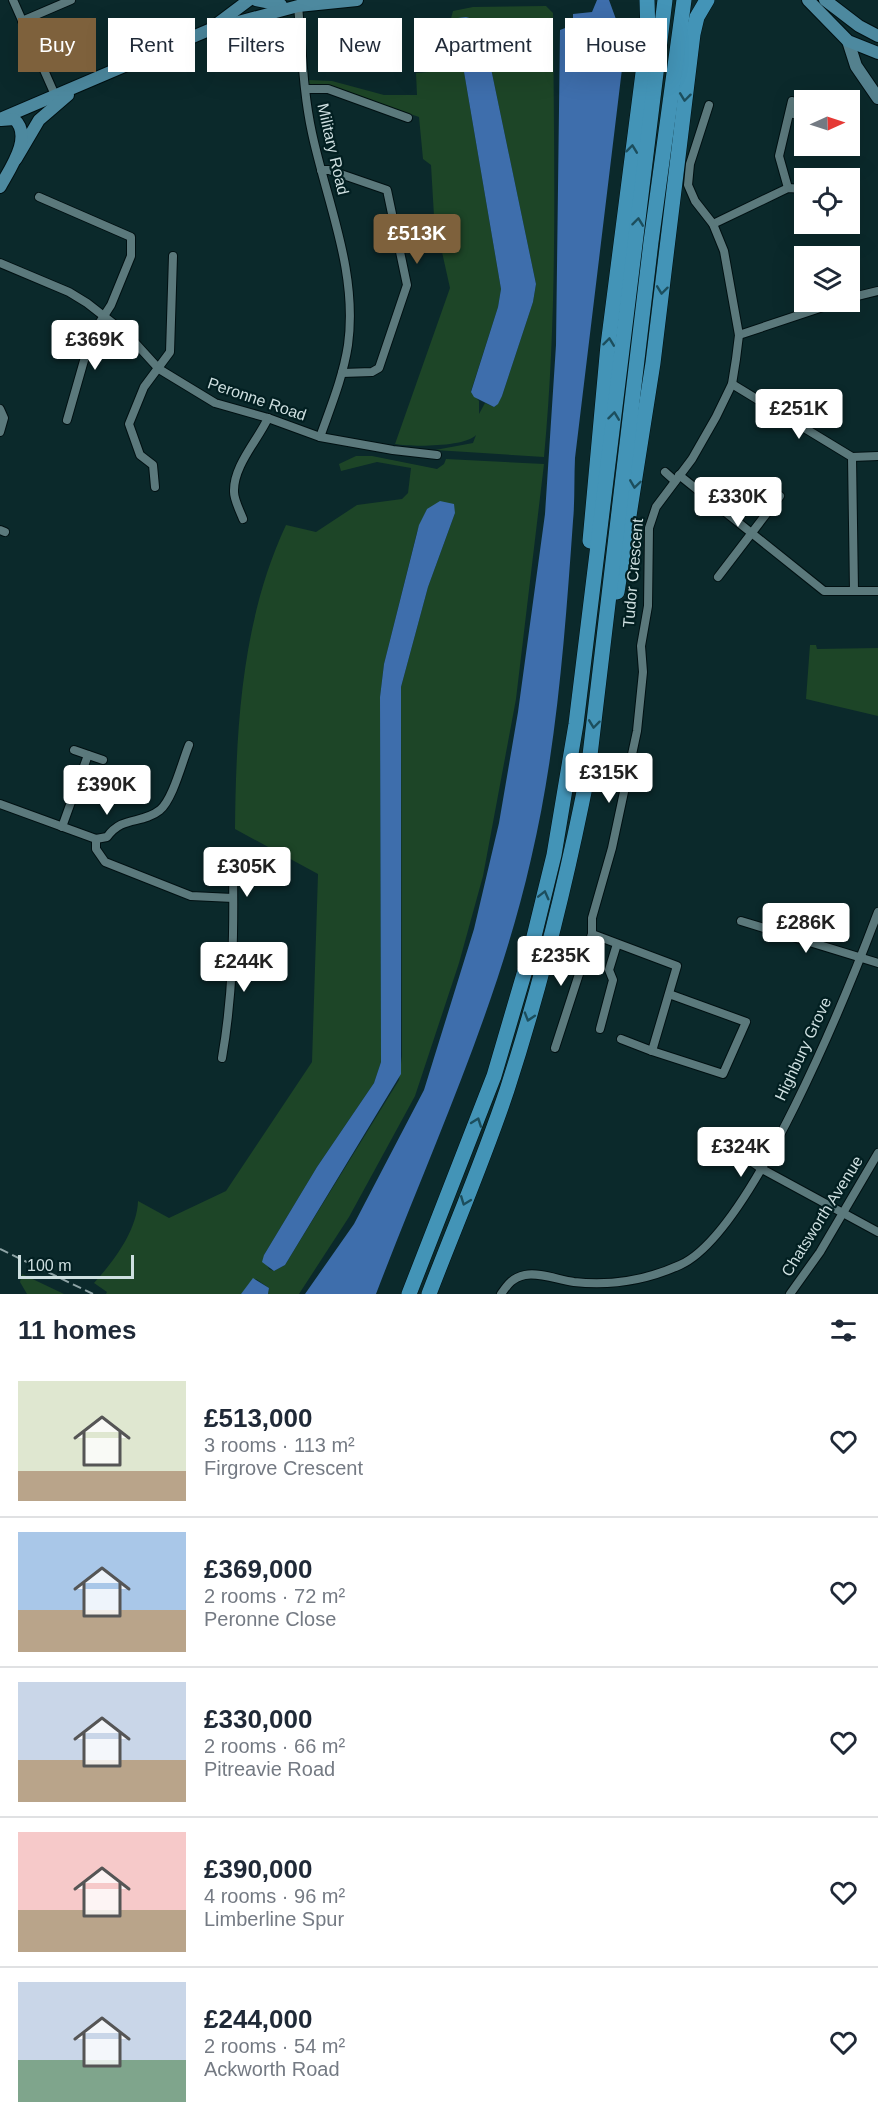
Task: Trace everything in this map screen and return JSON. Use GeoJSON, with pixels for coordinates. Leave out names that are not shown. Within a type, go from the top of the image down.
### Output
{"type":"FeatureCollection","features":[{"type":"Feature","properties":{"kind":"highway"},"geometry":{"type":"LineString","coordinates":[[640,0],[641,18]]}},
{"type":"Feature","properties":{"kind":"highway"},"geometry":{"type":"LineString","coordinates":[[647,0],[648,18]]}},
{"type":"Feature","properties":{"kind":"highway"},"geometry":{"type":"LineString","coordinates":[[409,1294],[494,1076],[512,1018],[554,855],[576,724],[665,0]]}},
{"type":"Feature","properties":{"kind":"highway"},"geometry":{"type":"LineString","coordinates":[[429,1294],[507,1091],[545,964],[571,858],[588,772],[602,666],[611,566],[684,0]]}},
{"type":"Feature","properties":{"kind":"highway"},"geometry":{"type":"LineString","coordinates":[[602,666],[623,563],[653,363],[693,34],[697,17],[707,0]]}},
{"type":"Feature","properties":{"kind":"highway"},"geometry":{"type":"LineString","coordinates":[[576,724],[601,414],[641,72]]}},
{"type":"Feature","properties":{"kind":"main road"},"geometry":{"type":"LineString","coordinates":[[222,18],[228,12],[233,0]]}},
{"type":"Feature","properties":{"kind":"main road"},"geometry":{"type":"LineString","coordinates":[[225,18],[249,0]]}},
{"type":"Feature","properties":{"kind":"main road"},"geometry":{"type":"LineString","coordinates":[[256,0],[269,4],[302,5],[357,0]]}},
{"type":"Feature","properties":{"kind":"main road"},"geometry":{"type":"LineString","coordinates":[[808,0],[848,41],[878,53]]}},
{"type":"Feature","properties":{"kind":"main road"},"geometry":{"type":"LineString","coordinates":[[825,0],[859,26],[878,36]]}},
{"type":"Feature","properties":{"kind":"main road"},"geometry":{"type":"LineString","coordinates":[[254,18],[302,5]]}},
{"type":"Feature","properties":{"kind":"main road"},"geometry":{"type":"LineString","coordinates":[[0,120],[207,31]]}},
{"type":"Feature","properties":{"kind":"main road"},"geometry":{"type":"LineString","coordinates":[[0,187],[45,112],[90,82]]}},
{"type":"Feature","properties":{"kind":"main road"},"geometry":{"type":"LineString","coordinates":[[0,120],[14,119],[20,126],[21,139],[15,159]]}},
{"type":"Feature","properties":{"kind":"street"},"geometry":{"type":"LineString","coordinates":[[13,0],[21,18]]}},
{"type":"Feature","properties":{"kind":"street"},"geometry":{"type":"LineString","coordinates":[[29,18],[72,0]]}},
{"type":"Feature","properties":{"kind":"street","name":"Military Road"},"geometry":{"type":"LineString","coordinates":[[302,5],[306,89],[311,130],[348,285],[349,331],[342,373],[320,437]]}},
{"type":"Feature","properties":{"kind":"street"},"geometry":{"type":"LineString","coordinates":[[848,41],[856,66],[878,98]]}},
{"type":"Feature","properties":{"kind":"street"},"geometry":{"type":"LineString","coordinates":[[45,72],[55,95]]}},
{"type":"Feature","properties":{"kind":"street"},"geometry":{"type":"LineString","coordinates":[[306,89],[328,89],[408,118]]}},
{"type":"Feature","properties":{"kind":"street"},"geometry":{"type":"LineString","coordinates":[[788,188],[779,156],[794,114],[792,101]]}},
{"type":"Feature","properties":{"kind":"street","name":"Tudor Crescent"},"geometry":{"type":"LineString","coordinates":[[555,1048],[592,934],[592,918],[631,766],[643,672],[641,646],[648,606],[649,528],[656,507],[716,417],[732,384],[739,335],[731,282],[713,224],[695,201],[688,185],[690,164],[710,105]]}},
{"type":"Feature","properties":{"kind":"street"},"geometry":{"type":"LineString","coordinates":[[321,170],[340,173],[387,190],[407,285],[379,368],[372,372],[342,373]]}},
{"type":"Feature","properties":{"kind":"street"},"geometry":{"type":"LineString","coordinates":[[713,224],[788,188],[794,188]]}},
{"type":"Feature","properties":{"kind":"street"},"geometry":{"type":"LineString","coordinates":[[39,197],[131,237],[131,256],[105,315],[91,336],[67,420]]}},
{"type":"Feature","properties":{"kind":"street"},"geometry":{"type":"LineString","coordinates":[[155,486],[153,465],[140,455],[129,424],[144,387],[170,352],[173,256]]}},
{"type":"Feature","properties":{"kind":"street","name":"Peronne Road"},"geometry":{"type":"LineString","coordinates":[[0,263],[69,292],[105,315],[159,369],[215,403],[268,418],[320,437],[437,455]]}},
{"type":"Feature","properties":{"kind":"street"},"geometry":{"type":"LineString","coordinates":[[860,295],[878,291]]}},
{"type":"Feature","properties":{"kind":"street"},"geometry":{"type":"LineString","coordinates":[[739,335],[808,312]]}},
{"type":"Feature","properties":{"kind":"street"},"geometry":{"type":"LineString","coordinates":[[732,384],[852,457],[878,456]]}},
{"type":"Feature","properties":{"kind":"street"},"geometry":{"type":"LineString","coordinates":[[0,409],[4,418],[0,432]]}},
{"type":"Feature","properties":{"kind":"street"},"geometry":{"type":"LineString","coordinates":[[243,519],[234,491],[242,461],[258,439],[268,418]]}},
{"type":"Feature","properties":{"kind":"street"},"geometry":{"type":"LineString","coordinates":[[852,457],[854,591]]}},
{"type":"Feature","properties":{"kind":"street"},"geometry":{"type":"LineString","coordinates":[[665,472],[677,478],[824,591],[878,591]]}},
{"type":"Feature","properties":{"kind":"street"},"geometry":{"type":"LineString","coordinates":[[718,577],[780,496]]}},
{"type":"Feature","properties":{"kind":"street"},"geometry":{"type":"LineString","coordinates":[[0,804],[96,839],[107,837],[115,826],[151,815],[166,804],[189,745]]}},
{"type":"Feature","properties":{"kind":"street"},"geometry":{"type":"LineString","coordinates":[[74,750],[103,760]]}},
{"type":"Feature","properties":{"kind":"street"},"geometry":{"type":"LineString","coordinates":[[62,827],[88,755]]}},
{"type":"Feature","properties":{"kind":"street"},"geometry":{"type":"LineString","coordinates":[[96,839],[96,849],[105,862],[191,896],[233,898]]}},
{"type":"Feature","properties":{"kind":"street"},"geometry":{"type":"LineString","coordinates":[[222,1058],[231,996],[233,870]]}},
{"type":"Feature","properties":{"kind":"street","name":"Highbury Grove"},"geometry":{"type":"LineString","coordinates":[[501,1294],[513,1279],[528,1274],[574,1282],[608,1283],[644,1279],[683,1264],[712,1240],[762,1169],[811,1071],[861,957],[878,912]]}},
{"type":"Feature","properties":{"kind":"street"},"geometry":{"type":"LineString","coordinates":[[741,921],[878,963]]}},
{"type":"Feature","properties":{"kind":"street"},"geometry":{"type":"LineString","coordinates":[[592,934],[678,966],[652,1051]]}},
{"type":"Feature","properties":{"kind":"street"},"geometry":{"type":"LineString","coordinates":[[600,1029],[613,980],[609,970],[617,944]]}},
{"type":"Feature","properties":{"kind":"street"},"geometry":{"type":"LineString","coordinates":[[621,1039],[723,1074],[746,1022],[669,994]]}},
{"type":"Feature","properties":{"kind":"street"},"geometry":{"type":"LineString","coordinates":[[723,1142],[762,1169],[878,1233]]}},
{"type":"Feature","properties":{"kind":"street","name":"Chatsworth Avenue"},"geometry":{"type":"LineString","coordinates":[[790,1294],[844,1214],[878,1153]]}},
{"type":"Feature","properties":{"kind":"green space"},"geometry":{"type":"Polygon","coordinates":[[[546,6],[553,13],[554,180],[553,290],[544,457],[435,450],[473,443],[476,435],[470,439],[450,444],[413,446],[395,444],[450,288],[434,216],[431,165],[423,159],[419,117],[326,85],[309,85],[308,80],[332,81],[384,95],[417,95],[416,73],[464,72],[501,289],[498,307],[471,391],[479,401],[479,414],[485,403],[494,407],[502,396],[533,302],[536,284],[492,72],[553,72],[553,18],[451,18],[453,11],[473,7],[546,6]]]}},
{"type":"Feature","properties":{"kind":"green space"},"geometry":{"type":"Polygon","coordinates":[[[356,456],[372,456],[437,469],[444,464],[446,459],[544,464],[516,699],[483,876],[459,963],[415,1096],[349,1217],[299,1294],[268,1294],[269,1288],[256,1279],[241,1294],[106,1294],[107,1292],[94,1283],[109,1266],[129,1235],[137,1212],[138,1201],[169,1218],[226,1191],[312,1062],[318,874],[235,829],[237,751],[244,674],[251,635],[271,561],[286,525],[316,532],[357,505],[402,499],[408,493],[411,468],[377,462],[341,471],[339,464],[356,456]],[[427,509],[417,532],[384,664],[380,697],[381,1062],[374,1083],[317,1167],[264,1255],[269,1269],[274,1271],[285,1265],[399,1080],[402,1056],[401,687],[428,587],[455,513],[427,509]]]}},
{"type":"Feature","properties":{"kind":"green space"},"geometry":{"type":"Polygon","coordinates":[[[810,645],[816,645],[817,649],[878,648],[878,716],[806,699],[810,645]]]}},
{"type":"Feature","properties":{"kind":"green space"},"geometry":{"type":"Polygon","coordinates":[[[22,1274],[64,1294],[27,1294],[20,1282],[22,1274]]]}},
{"type":"Feature","properties":{"kind":"water"},"geometry":{"type":"Polygon","coordinates":[[[597,0],[609,0],[616,18],[573,18],[573,14],[592,12],[597,0]]]}},
{"type":"Feature","properties":{"kind":"water"},"geometry":{"type":"Polygon","coordinates":[[[565,28],[565,72],[622,72],[575,458],[574,513],[559,691],[540,817],[517,915],[482,1025],[376,1294],[305,1294],[354,1224],[424,1090],[474,929],[499,823],[518,712],[545,514],[556,345],[560,30],[565,28]]]}},
{"type":"Feature","properties":{"kind":"water"},"geometry":{"type":"Polygon","coordinates":[[[464,72],[492,72],[536,284],[533,302],[502,396],[494,407],[474,397],[471,392],[498,307],[501,289],[464,72]]]}},
{"type":"Feature","properties":{"kind":"water"},"geometry":{"type":"Polygon","coordinates":[[[440,501],[454,504],[455,513],[428,587],[401,687],[401,1074],[285,1265],[274,1271],[262,1262],[264,1255],[317,1167],[374,1083],[381,1062],[380,697],[384,664],[419,525],[427,509],[440,501]]]}},
{"type":"Feature","properties":{"kind":"water"},"geometry":{"type":"Polygon","coordinates":[[[253,1278],[269,1288],[268,1294],[241,1294],[253,1278]]]}},
{"type":"Feature","properties":{"kind":"railway"},"geometry":{"type":"LineString","coordinates":[[0,1249],[93,1294]]}}]}
